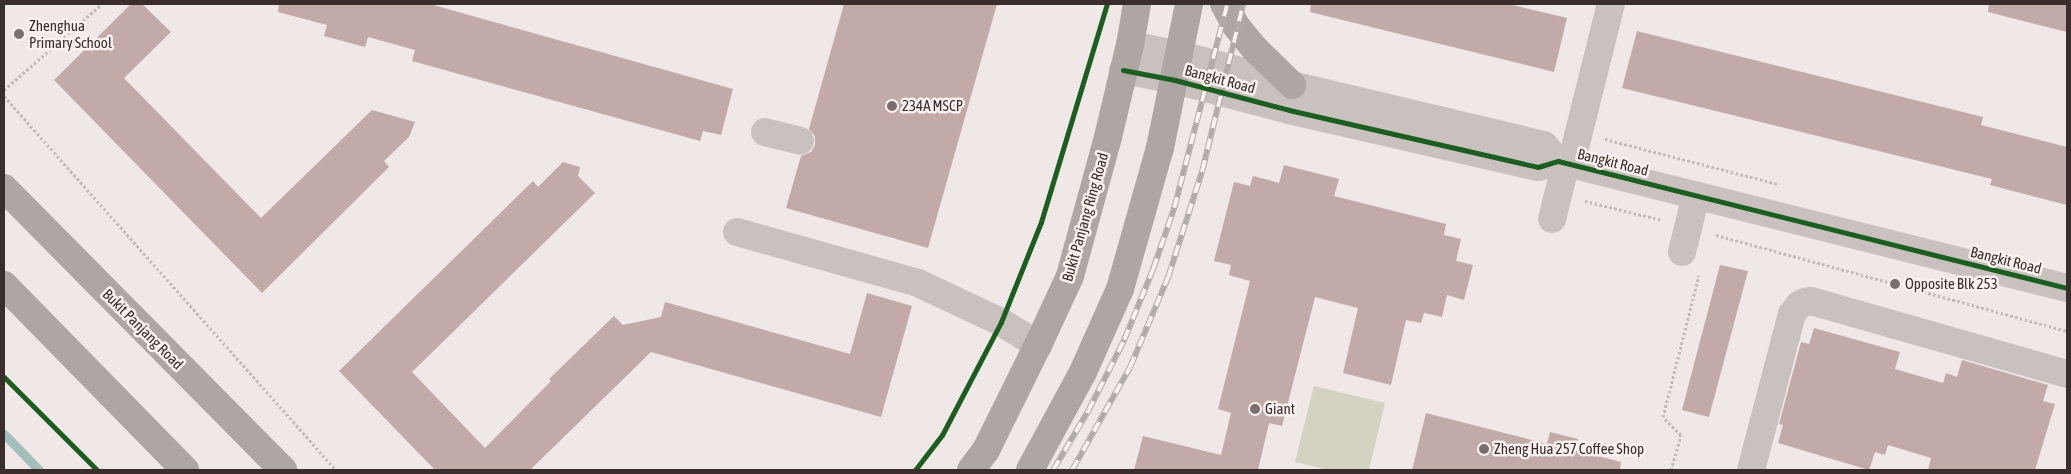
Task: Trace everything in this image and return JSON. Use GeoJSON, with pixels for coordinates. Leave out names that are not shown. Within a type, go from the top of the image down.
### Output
{"type":"FeatureCollection","features":[{"type":"Feature","properties":{"kind":"main road","name":"Bukit Panjang Ring Road"},"geometry":{"type":"LineString","coordinates":[[971,470],[986,450],[1070,276],[1108,137],[1137,4]]}},
{"type":"Feature","properties":{"kind":"main road"},"geometry":{"type":"LineString","coordinates":[[1030,470],[1083,372],[1120,289],[1160,148],[1178,68],[1189,4]]}},
{"type":"Feature","properties":{"kind":"main road"},"geometry":{"type":"LineString","coordinates":[[1224,4],[1237,27],[1255,49],[1292,85]]}},
{"type":"Feature","properties":{"kind":"main road","name":"Bukit Panjang Road"},"geometry":{"type":"LineString","coordinates":[[4,188],[283,470]]}},
{"type":"Feature","properties":{"kind":"main road"},"geometry":{"type":"LineString","coordinates":[[4,285],[185,470]]}},
{"type":"Feature","properties":{"kind":"street"},"geometry":{"type":"LineString","coordinates":[[1555,206],[1565,162],[1579,132],[1611,4]]}},
{"type":"Feature","properties":{"kind":"street","name":"Bangkit Road"},"geometry":{"type":"LineString","coordinates":[[1126,58],[1178,68],[1292,85],[1544,145],[1565,162],[2067,288]]}},
{"type":"Feature","properties":{"kind":"street","name":"Bangkit Road"},"geometry":{"type":"LineString","coordinates":[[1178,68],[1289,110],[1538,167],[1565,162]]}},
{"type":"Feature","properties":{"kind":"street"},"geometry":{"type":"LineString","coordinates":[[765,132],[800,142]]}},
{"type":"Feature","properties":{"kind":"street"},"geometry":{"type":"LineString","coordinates":[[1685,240],[1696,196]]}},
{"type":"Feature","properties":{"kind":"street"},"geometry":{"type":"LineString","coordinates":[[737,232],[918,283],[1001,322],[1038,345]]}},
{"type":"Feature","properties":{"kind":"street"},"geometry":{"type":"LineString","coordinates":[[1751,470],[1792,314],[1799,305],[1805,302],[1811,301],[2067,374]]}},
{"type":"Feature","properties":{"kind":"path"},"geometry":{"type":"LineString","coordinates":[[4,90],[102,4]]}},
{"type":"Feature","properties":{"kind":"path"},"geometry":{"type":"LineString","coordinates":[[4,96],[336,470]]}},
{"type":"Feature","properties":{"kind":"path"},"geometry":{"type":"LineString","coordinates":[[1579,132],[1785,186]]}},
{"type":"Feature","properties":{"kind":"path"},"geometry":{"type":"LineString","coordinates":[[1555,206],[1685,240],[2067,331]]}},
{"type":"Feature","properties":{"kind":"path"},"geometry":{"type":"LineString","coordinates":[[1671,470],[1681,435],[1663,416],[1700,272]]}},
{"type":"Feature","properties":{"kind":"green space"},"geometry":{"type":"Polygon","coordinates":[[[1314,386],[1385,403],[1369,470],[1328,470],[1295,462],[1314,386]]]}},
{"type":"Feature","properties":{"kind":"building"},"geometry":{"type":"Polygon","coordinates":[[[131,4],[142,4],[171,32],[124,78],[261,218],[372,110],[415,122],[409,137],[384,161],[389,167],[262,293],[54,80],[131,4]]]}},
{"type":"Feature","properties":{"kind":"building"},"geometry":{"type":"Polygon","coordinates":[[[279,4],[430,4],[733,89],[721,135],[703,131],[700,141],[412,61],[415,50],[368,37],[365,47],[324,36],[327,25],[278,12],[279,4]]]}},
{"type":"Feature","properties":{"kind":"building","name":"234A MSCP"},"geometry":{"type":"Polygon","coordinates":[[[844,4],[997,4],[928,248],[786,208],[801,156],[811,152],[815,145],[815,136],[809,129],[844,4]]]}},
{"type":"Feature","properties":{"kind":"building"},"geometry":{"type":"Polygon","coordinates":[[[1311,4],[1508,4],[1567,18],[1554,72],[1310,12],[1311,4]]]}},
{"type":"Feature","properties":{"kind":"building"},"geometry":{"type":"Polygon","coordinates":[[[1989,4],[2067,4],[2067,32],[1988,12],[1989,4]]]}},
{"type":"Feature","properties":{"kind":"building"},"geometry":{"type":"Polygon","coordinates":[[[1637,31],[1983,117],[1981,125],[2067,147],[2067,205],[1990,185],[1992,179],[1622,88],[1637,31]]]}},
{"type":"Feature","properties":{"kind":"building"},"geometry":{"type":"Polygon","coordinates":[[[563,162],[580,167],[578,176],[595,193],[412,372],[485,448],[551,381],[549,379],[614,316],[623,325],[661,317],[665,302],[850,354],[867,293],[912,306],[881,417],[651,352],[530,470],[435,470],[339,371],[533,181],[538,187],[563,162]]]}},
{"type":"Feature","properties":{"kind":"building"},"geometry":{"type":"Polygon","coordinates":[[[1284,165],[1339,179],[1334,196],[1446,224],[1444,235],[1461,239],[1456,261],[1473,265],[1464,300],[1447,295],[1442,317],[1424,313],[1421,323],[1406,320],[1391,385],[1343,373],[1358,308],[1315,297],[1282,426],[1269,423],[1258,470],[1134,470],[1143,436],[1221,455],[1231,413],[1218,409],[1250,281],[1229,275],[1231,265],[1214,261],[1234,182],[1250,186],[1253,176],[1279,183],[1284,165]]]}},
{"type":"Feature","properties":{"kind":"building"},"geometry":{"type":"Polygon","coordinates":[[[1720,265],[1748,271],[1709,417],[1682,410],[1720,265]]]}},
{"type":"Feature","properties":{"kind":"building"},"geometry":{"type":"Polygon","coordinates":[[[1814,328],[1900,352],[1895,369],[1943,383],[1946,373],[1957,377],[1962,360],[2048,385],[2043,401],[2055,404],[2035,470],[1928,470],[1931,458],[1888,445],[1885,455],[1875,452],[1869,470],[1778,443],[1783,425],[1779,424],[1801,342],[1809,344],[1814,328]]]}},
{"type":"Feature","properties":{"kind":"building"},"geometry":{"type":"Polygon","coordinates":[[[1426,413],[1547,444],[1550,432],[1578,439],[1575,450],[1621,462],[1620,470],[1412,470],[1426,413]]]}},
{"type":"Feature","properties":{"kind":"waterway"},"geometry":{"type":"LineString","coordinates":[[4,434],[39,470]]}},
{"type":"Feature","properties":{"kind":"railway"},"geometry":{"type":"LineString","coordinates":[[1053,470],[1088,411],[1124,340],[1153,269],[1174,208],[1227,4]]}},
{"type":"Feature","properties":{"kind":"railway"},"geometry":{"type":"LineString","coordinates":[[1072,470],[1130,367],[1168,277],[1202,171],[1243,4]]}},
{"type":"Feature","properties":{"kind":"cycle path"},"geometry":{"type":"LineString","coordinates":[[915,470],[942,435],[1001,322],[1041,222],[1107,4]]}},
{"type":"Feature","properties":{"kind":"cycle path"},"geometry":{"type":"LineString","coordinates":[[1123,70],[1175,80],[1289,110],[1538,167],[1558,161],[2067,288]]}},
{"type":"Feature","properties":{"kind":"cycle path"},"geometry":{"type":"LineString","coordinates":[[4,377],[97,470]]}},
{"type":"Feature","properties":{"kind":"place","name":"Zhenghua Primary School"},"geometry":{"type":"Point","coordinates":[19,34]}},
{"type":"Feature","properties":{"kind":"place","name":"234A MSCP"},"geometry":{"type":"Point","coordinates":[892,106]}},
{"type":"Feature","properties":{"kind":"place","name":"Opposite Blk 253"},"geometry":{"type":"Point","coordinates":[1895,284]}},
{"type":"Feature","properties":{"kind":"place","name":"Giant"},"geometry":{"type":"Point","coordinates":[1255,409]}},
{"type":"Feature","properties":{"kind":"place","name":"Zheng Hua 257 Coffee Shop"},"geometry":{"type":"Point","coordinates":[1484,449]}}]}
